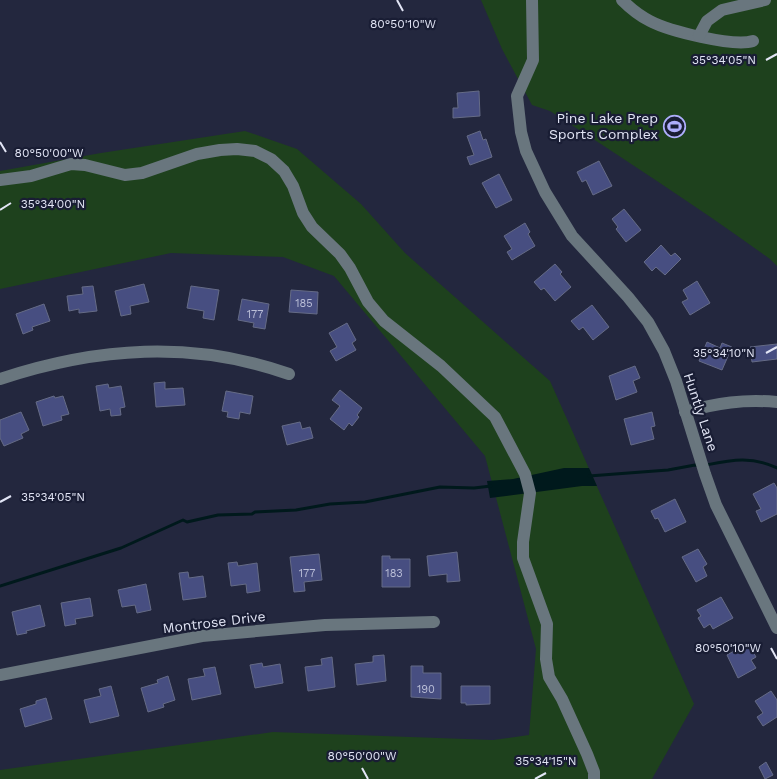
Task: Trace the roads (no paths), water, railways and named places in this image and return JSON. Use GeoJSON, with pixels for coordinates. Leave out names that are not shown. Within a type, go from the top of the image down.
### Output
{"type":"FeatureCollection","features":[{"type":"Feature","properties":{"kind":"street","name":"Huntly Lane"},"geometry":{"type":"LineString","coordinates":[[532,0],[533,60],[517,96],[521,132],[526,151],[545,192],[572,236],[628,297],[648,322],[664,351],[716,505],[777,628]]}},
{"type":"Feature","properties":{"kind":"street"},"geometry":{"type":"LineString","coordinates":[[622,0],[649,21],[662,26],[734,43],[753,41]]}},
{"type":"Feature","properties":{"kind":"street"},"geometry":{"type":"LineString","coordinates":[[699,36],[707,21],[722,10],[764,0]]}},
{"type":"Feature","properties":{"kind":"street"},"geometry":{"type":"LineString","coordinates":[[0,180],[31,176],[71,164],[85,165],[125,174],[142,173],[197,154],[237,149],[254,152],[271,159],[284,171],[293,186],[303,213],[312,227],[340,254],[350,268],[368,302],[384,321],[441,366],[494,417],[525,474],[530,493],[523,542],[523,558],[547,624],[546,659],[549,677],[562,699],[587,754],[594,772],[594,779]]}},
{"type":"Feature","properties":{"kind":"street"},"geometry":{"type":"LineString","coordinates":[[0,379],[81,357],[129,351],[190,352],[259,363],[289,374]]}},
{"type":"Feature","properties":{"kind":"street"},"geometry":{"type":"LineString","coordinates":[[685,412],[712,404],[751,400],[777,402]]}},
{"type":"Feature","properties":{"kind":"street","name":"Montrose Drive"},"geometry":{"type":"LineString","coordinates":[[0,675],[202,636],[325,625],[434,622]]}},
{"type":"Feature","properties":{"kind":"waterway"},"geometry":{"type":"LineString","coordinates":[[706,465],[750,460],[777,468]]}},
{"type":"Feature","properties":{"kind":"waterway"},"geometry":{"type":"LineString","coordinates":[[589,476],[699,466]]}},
{"type":"Feature","properties":{"kind":"waterway"},"geometry":{"type":"LineString","coordinates":[[0,586],[121,548],[183,520],[187,522],[218,515],[252,514],[255,512],[296,510],[330,504],[365,502],[440,487],[474,488],[491,486]]}},
{"type":"Feature","properties":{"kind":"place","name":"Pine Lake Prep Sports Complex"},"geometry":{"type":"Point","coordinates":[674,126]}}]}
